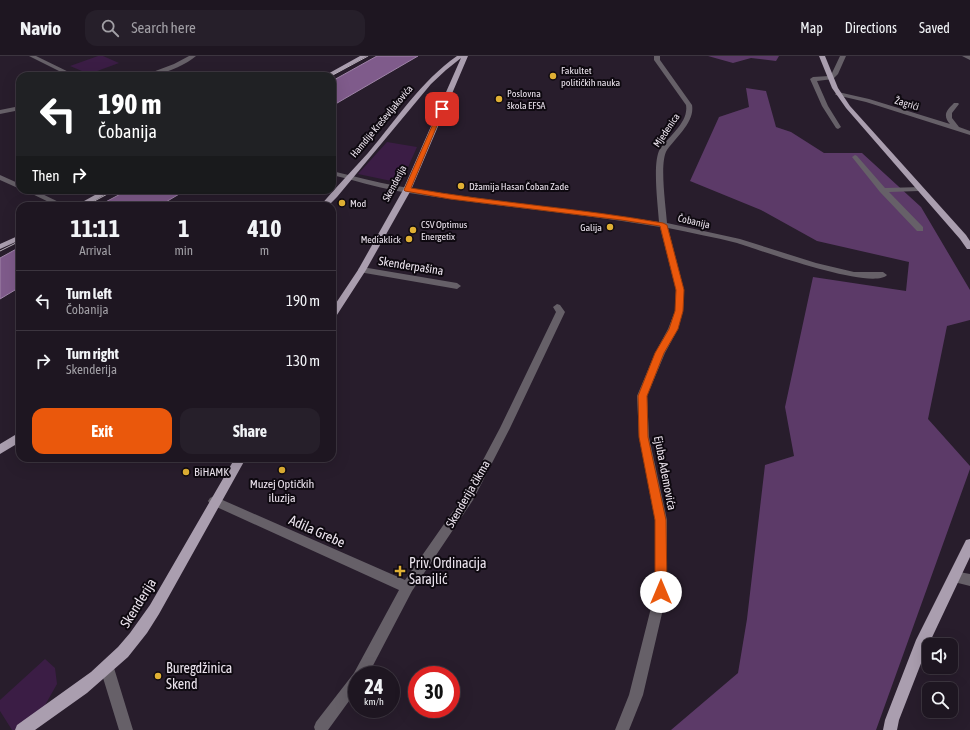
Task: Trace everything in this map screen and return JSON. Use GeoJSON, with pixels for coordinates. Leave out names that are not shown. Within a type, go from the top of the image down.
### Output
{"type":"FeatureCollection","features":[{"type":"Feature","properties":{"kind":"main road"},"geometry":{"type":"LineString","coordinates":[[334,72],[364,56]]}},
{"type":"Feature","properties":{"kind":"main road","name":"Hamdije Kreševljakovića"},"geometry":{"type":"LineString","coordinates":[[336,193],[429,83],[448,65],[461,56]]}},
{"type":"Feature","properties":{"kind":"main road","name":"Skenderija"},"geometry":{"type":"LineString","coordinates":[[336,310],[362,270],[407,190],[465,56]]}},
{"type":"Feature","properties":{"kind":"main road"},"geometry":{"type":"LineString","coordinates":[[822,56],[836,91],[861,123],[963,237],[970,247]]}},
{"type":"Feature","properties":{"kind":"main road"},"geometry":{"type":"LineString","coordinates":[[86,202],[102,194]]}},
{"type":"Feature","properties":{"kind":"main road","name":"Hamdije Kreševljakovića"},"geometry":{"type":"LineString","coordinates":[[328,202],[335,194]]}},
{"type":"Feature","properties":{"kind":"main road"},"geometry":{"type":"LineString","coordinates":[[0,247],[16,239]]}},
{"type":"Feature","properties":{"kind":"main road"},"geometry":{"type":"LineString","coordinates":[[0,450],[16,439]]}},
{"type":"Feature","properties":{"kind":"main road","name":"Skenderija"},"geometry":{"type":"LineString","coordinates":[[22,730],[107,668],[135,639],[162,596],[214,501],[238,462]]}},
{"type":"Feature","properties":{"kind":"main road"},"geometry":{"type":"LineString","coordinates":[[890,730],[892,720],[921,645],[970,544]]}},
{"type":"Feature","properties":{"kind":"street"},"geometry":{"type":"LineString","coordinates":[[32,56],[66,72]]}},
{"type":"Feature","properties":{"kind":"street"},"geometry":{"type":"LineString","coordinates":[[157,72],[176,66],[193,56]]}},
{"type":"Feature","properties":{"kind":"street","name":"Mjedenica"},"geometry":{"type":"LineString","coordinates":[[656,56],[657,60],[689,105],[690,111],[680,130],[663,150],[658,161],[663,225]]}},
{"type":"Feature","properties":{"kind":"street"},"geometry":{"type":"LineString","coordinates":[[838,126],[825,106],[813,79],[831,78],[843,56]]}},
{"type":"Feature","properties":{"kind":"street"},"geometry":{"type":"LineString","coordinates":[[966,56],[970,58]]}},
{"type":"Feature","properties":{"kind":"street","name":"Žagrići"},"geometry":{"type":"LineString","coordinates":[[836,91],[970,134]]}},
{"type":"Feature","properties":{"kind":"street"},"geometry":{"type":"LineString","coordinates":[[956,104],[948,112],[948,117],[949,121],[958,129]]}},
{"type":"Feature","properties":{"kind":"street"},"geometry":{"type":"LineString","coordinates":[[0,112],[16,109]]}},
{"type":"Feature","properties":{"kind":"street"},"geometry":{"type":"LineString","coordinates":[[855,157],[883,190],[920,229]]}},
{"type":"Feature","properties":{"kind":"street","name":"Čobanija"},"geometry":{"type":"LineString","coordinates":[[336,174],[407,190],[450,197],[621,218],[663,225],[737,241],[814,265],[854,275],[883,275]]}},
{"type":"Feature","properties":{"kind":"street"},"geometry":{"type":"LineString","coordinates":[[0,177],[16,184]]}},
{"type":"Feature","properties":{"kind":"street"},"geometry":{"type":"LineString","coordinates":[[883,190],[919,189]]}},
{"type":"Feature","properties":{"kind":"street"},"geometry":{"type":"LineString","coordinates":[[37,194],[54,202]]}},
{"type":"Feature","properties":{"kind":"street","name":"Ejuba Ademovića"},"geometry":{"type":"LineString","coordinates":[[622,730],[636,695],[661,592],[661,520],[644,437],[642,396],[660,353],[674,329],[679,311],[680,290],[663,225]]}},
{"type":"Feature","properties":{"kind":"street","name":"Skenderpašina"},"geometry":{"type":"LineString","coordinates":[[362,270],[457,286]]}},
{"type":"Feature","properties":{"kind":"street","name":"Skenderija čikma"},"geometry":{"type":"LineString","coordinates":[[365,666],[380,636],[408,587],[468,498],[508,423],[561,312],[557,307]]}},
{"type":"Feature","properties":{"kind":"street","name":"Adila Grebe"},"geometry":{"type":"LineString","coordinates":[[214,501],[408,587]]}},
{"type":"Feature","properties":{"kind":"street"},"geometry":{"type":"LineString","coordinates":[[954,577],[970,580]]}},
{"type":"Feature","properties":{"kind":"street"},"geometry":{"type":"LineString","coordinates":[[107,668],[126,730]]}},
{"type":"Feature","properties":{"kind":"street"},"geometry":{"type":"LineString","coordinates":[[321,727],[348,691]]}},
{"type":"Feature","properties":{"kind":"shaded area"},"geometry":{"type":"Polygon","coordinates":[[[98,56],[103,56],[119,63],[94,72],[84,72],[70,66],[98,56]]]}},
{"type":"Feature","properties":{"kind":"shaded area"},"geometry":{"type":"Polygon","coordinates":[[[377,56],[418,56],[336,104],[336,79],[377,56]]]}},
{"type":"Feature","properties":{"kind":"shaded area"},"geometry":{"type":"Polygon","coordinates":[[[708,56],[779,56],[776,61],[751,58],[733,63],[708,56]]]}},
{"type":"Feature","properties":{"kind":"shaded area"},"geometry":{"type":"Polygon","coordinates":[[[746,88],[766,91],[776,127],[791,132],[824,153],[862,153],[921,207],[970,290],[970,320],[947,326],[928,419],[970,466],[970,469],[876,730],[671,730],[738,673],[747,619],[765,465],[794,456],[785,407],[813,277],[906,291],[909,262],[817,241],[761,210],[690,181],[719,117],[749,107],[746,88]]]}},
{"type":"Feature","properties":{"kind":"shaded area"},"geometry":{"type":"Polygon","coordinates":[[[387,142],[417,147],[401,183],[358,174],[387,142]]]}},
{"type":"Feature","properties":{"kind":"shaded area"},"geometry":{"type":"Polygon","coordinates":[[[120,194],[179,194],[166,202],[106,202],[120,194]]]}},
{"type":"Feature","properties":{"kind":"shaded area"},"geometry":{"type":"Polygon","coordinates":[[[16,249],[16,289],[0,299],[0,258],[16,249]]]}},
{"type":"Feature","properties":{"kind":"shaded area"},"geometry":{"type":"Polygon","coordinates":[[[45,659],[55,668],[57,684],[44,707],[17,730],[12,730],[0,711],[0,700],[45,659]]]}},
{"type":"Feature","properties":{"kind":"tram line"},"geometry":{"type":"LineString","coordinates":[[336,73],[368,56]]}},
{"type":"Feature","properties":{"kind":"tram line"},"geometry":{"type":"LineString","coordinates":[[92,202],[108,194]]}},
{"type":"Feature","properties":{"kind":"tram line"},"geometry":{"type":"LineString","coordinates":[[0,251],[16,243]]}},
{"type":"Feature","properties":{"kind":"place","name":"Fakultet političkih nauka"},"geometry":{"type":"Point","coordinates":[553,76]}},
{"type":"Feature","properties":{"kind":"place","name":"Poslovna škola EFSA"},"geometry":{"type":"Point","coordinates":[499,99]}},
{"type":"Feature","properties":{"kind":"place","name":"Džamija Hasan Čoban Zade"},"geometry":{"type":"Point","coordinates":[461,186]}},
{"type":"Feature","properties":{"kind":"place","name":"Mod"},"geometry":{"type":"Point","coordinates":[342,203]}},
{"type":"Feature","properties":{"kind":"place","name":"Galija"},"geometry":{"type":"Point","coordinates":[610,227]}},
{"type":"Feature","properties":{"kind":"place","name":"CSV Optimus Energetix"},"geometry":{"type":"Point","coordinates":[413,230]}},
{"type":"Feature","properties":{"kind":"place","name":"Mediaklick"},"geometry":{"type":"Point","coordinates":[409,239]}},
{"type":"Feature","properties":{"kind":"place","name":"Muzej Optičkih iluzija"},"geometry":{"type":"Point","coordinates":[282,470]}},
{"type":"Feature","properties":{"kind":"place","name":"BiHAMK"},"geometry":{"type":"Point","coordinates":[186,472]}},
{"type":"Feature","properties":{"kind":"place","name":"Priv. Ordinacija Sarajlić"},"geometry":{"type":"Point","coordinates":[400,571]}},
{"type":"Feature","properties":{"kind":"place","name":"Buregdžinica Skend"},"geometry":{"type":"Point","coordinates":[158,676]}},
{"type":"Feature","properties":{"kind":"route"},"geometry":{"type":"LineString","coordinates":[[442,109],[407,190],[450,197],[621,218],[663,225],[680,290],[679,311],[674,329],[660,353],[642,396],[644,437],[661,520],[661,592]]}}]}
